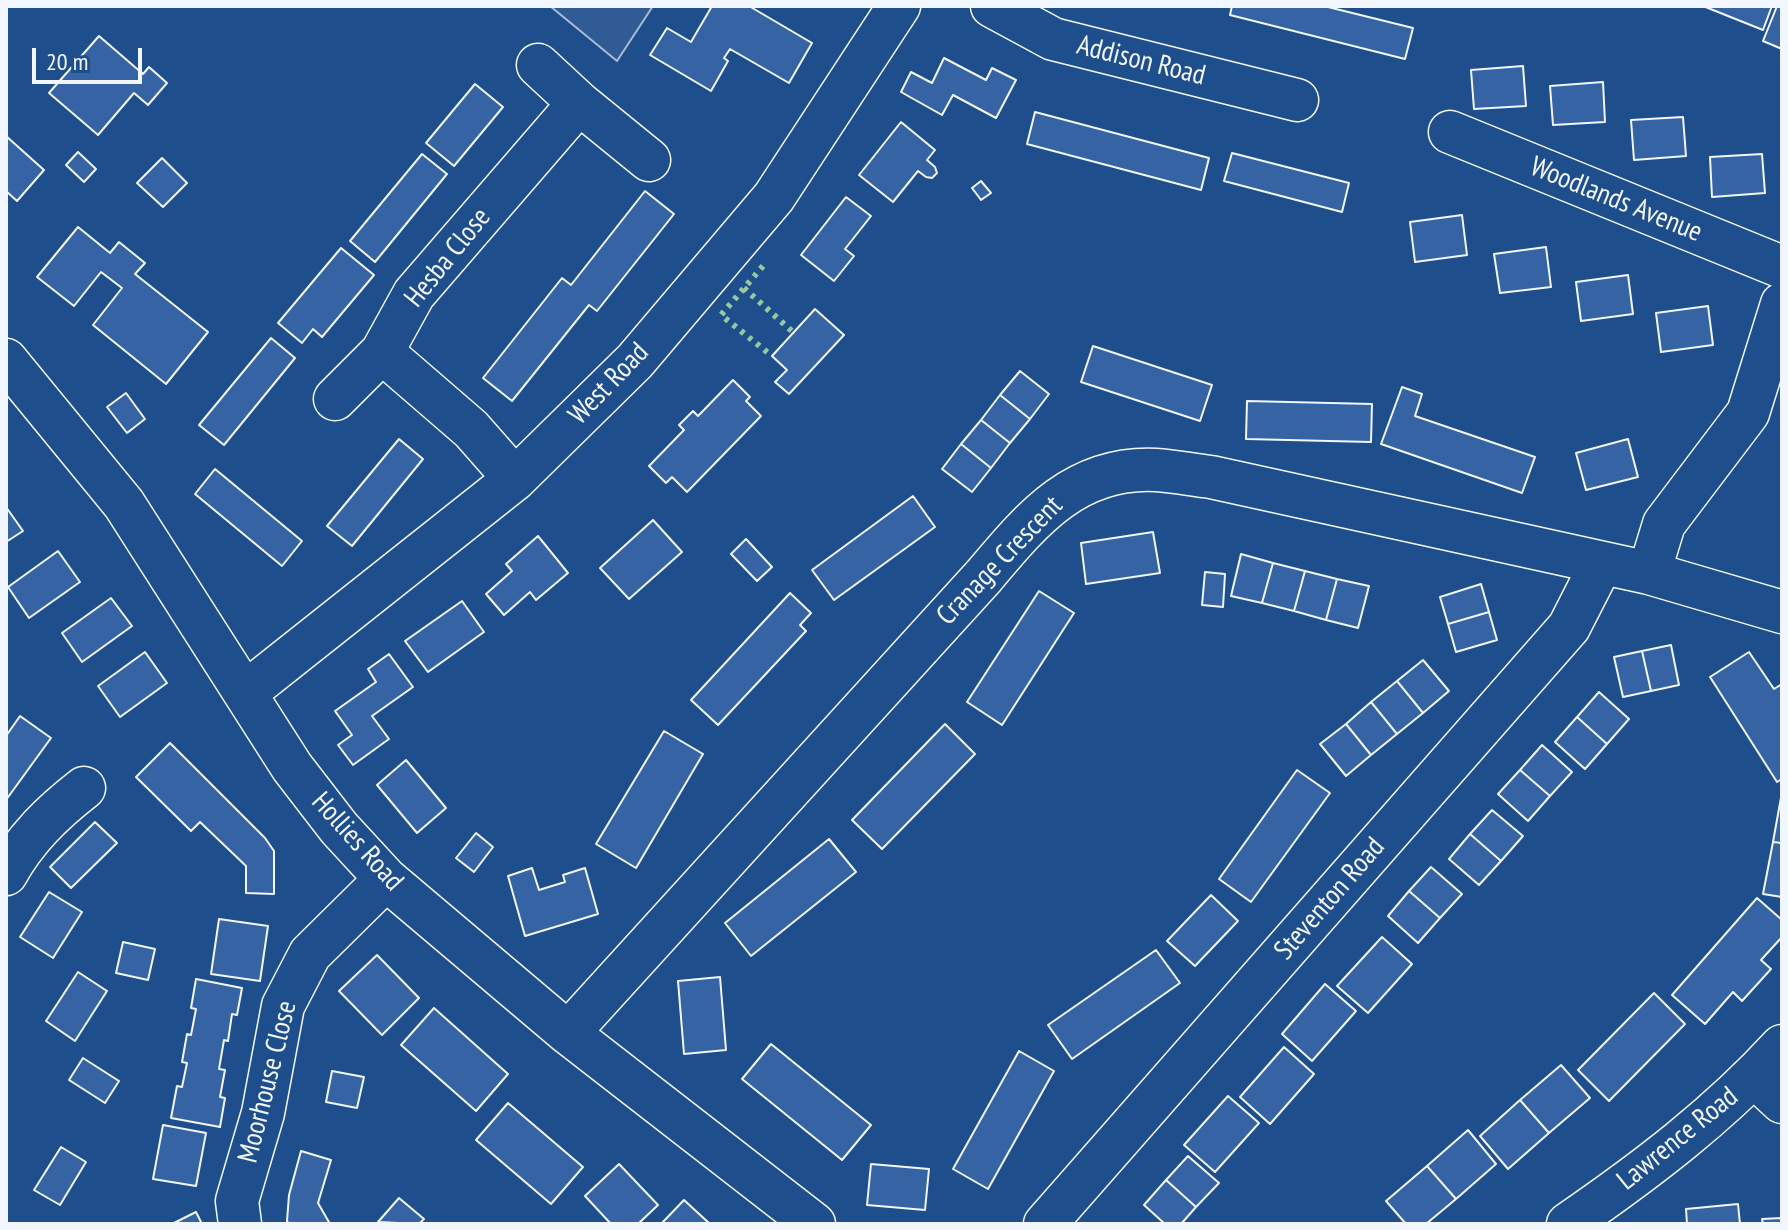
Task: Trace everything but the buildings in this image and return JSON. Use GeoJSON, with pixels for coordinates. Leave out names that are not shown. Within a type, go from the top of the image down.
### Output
{"type":"FeatureCollection","features":[{"type":"Feature","properties":{"kind":"street","name":"West Road"},"geometry":{"type":"LineString","coordinates":[[245,693],[515,479],[635,361],[774,197],[899,6]]}},
{"type":"Feature","properties":{"kind":"street","name":"Addison Road"},"geometry":{"type":"LineString","coordinates":[[992,6],[1053,39],[1297,100]]}},
{"type":"Feature","properties":{"kind":"street"},"geometry":{"type":"LineString","coordinates":[[538,65],[649,160]]}},
{"type":"Feature","properties":{"kind":"street","name":"Hesba Close"},"geometry":{"type":"LineString","coordinates":[[335,399],[382,352],[414,294],[579,103]]}},
{"type":"Feature","properties":{"kind":"street","name":"Woodlands Avenue"},"geometry":{"type":"LineString","coordinates":[[1450,132],[1782,267]]}},
{"type":"Feature","properties":{"kind":"street"},"geometry":{"type":"LineString","coordinates":[[1649,573],[1664,524],[1748,413],[1782,304]]}},
{"type":"Feature","properties":{"kind":"street"},"geometry":{"type":"LineString","coordinates":[[382,352],[471,429],[515,479]]}},
{"type":"Feature","properties":{"kind":"street","name":"Hollies Road"},"geometry":{"type":"LineString","coordinates":[[6,360],[124,504],[292,767],[339,828],[386,879],[568,1033],[814,1224]]}},
{"type":"Feature","properties":{"kind":"street","name":"Cranage Crescent"},"geometry":{"type":"LineString","coordinates":[[568,1033],[1026,526],[1068,491],[1107,474],[1155,470],[1211,477],[1597,564]]}},
{"type":"Feature","properties":{"kind":"street"},"geometry":{"type":"LineString","coordinates":[[1597,564],[1649,573],[1782,612]]}},
{"type":"Feature","properties":{"kind":"street","name":"Steventon Road"},"geometry":{"type":"LineString","coordinates":[[1045,1224],[1569,627],[1594,578],[1597,564]]}},
{"type":"Feature","properties":{"kind":"street"},"geometry":{"type":"LineString","coordinates":[[6,874],[16,855],[50,815],[84,788]]}},
{"type":"Feature","properties":{"kind":"street","name":"Moorhouse Close"},"geometry":{"type":"LineString","coordinates":[[240,1224],[237,1201],[263,1113],[283,1006],[310,954],[386,879]]}},
{"type":"Feature","properties":{"kind":"street","name":"Lawrence Road"},"geometry":{"type":"LineString","coordinates":[[1568,1224],[1687,1137],[1768,1089],[1782,1046]]}},
{"type":"Feature","properties":{"kind":"shaded area"},"geometry":{"type":"Polygon","coordinates":[[[550,6],[653,6],[617,61],[550,6]]]}},
{"type":"Feature","properties":{"kind":"hedge"},"geometry":{"type":"LineString","coordinates":[[763,266],[721,315],[772,356]]}},
{"type":"Feature","properties":{"kind":"hedge"},"geometry":{"type":"LineString","coordinates":[[744,288],[794,333]]}}]}
